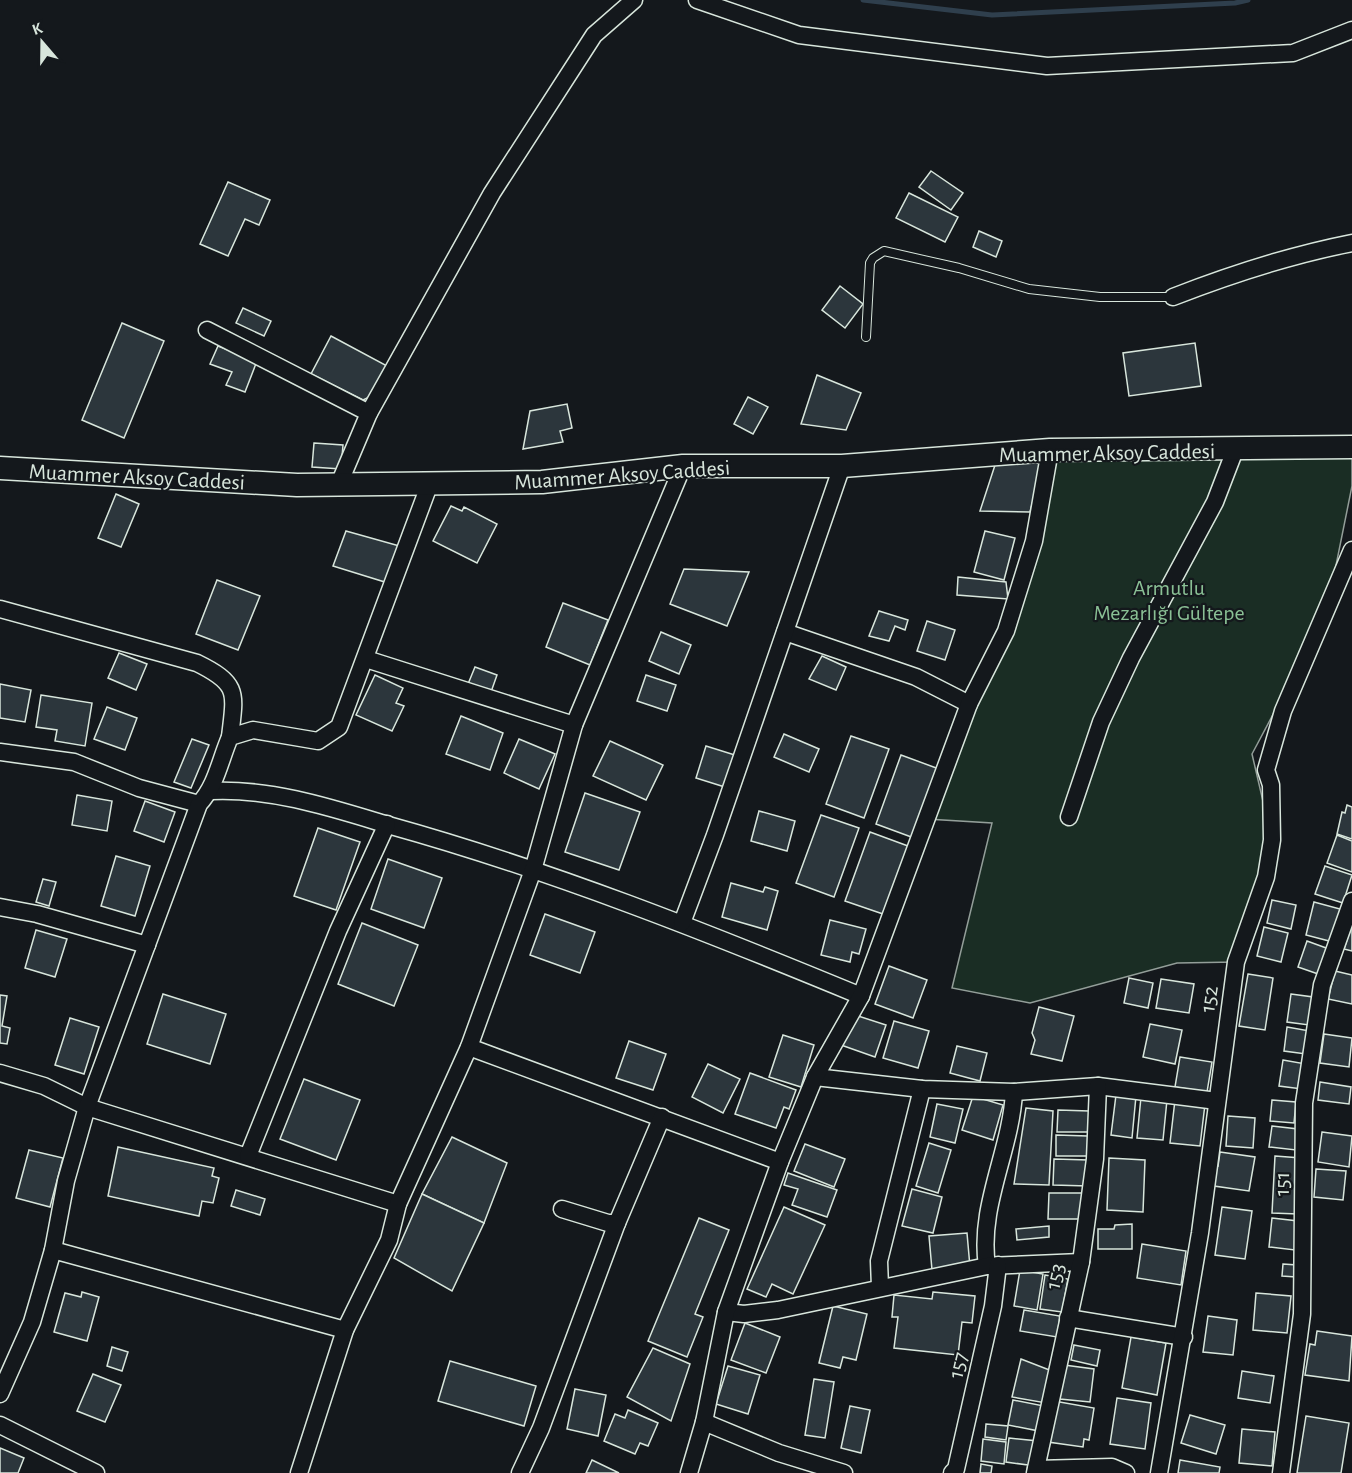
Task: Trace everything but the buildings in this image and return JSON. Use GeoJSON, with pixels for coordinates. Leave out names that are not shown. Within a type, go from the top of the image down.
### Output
{"type":"FeatureCollection","features":[{"type":"Feature","properties":{"kind":"street"},"geometry":{"type":"LineString","coordinates":[[339,484],[369,413],[498,183],[594,35],[634,0]]}},
{"type":"Feature","properties":{"kind":"street"},"geometry":{"type":"LineString","coordinates":[[697,0],[799,35],[1047,66],[1293,53],[1352,30]]}},
{"type":"Feature","properties":{"kind":"street"},"geometry":{"type":"LineString","coordinates":[[1173,297],[1236,273],[1312,251],[1352,243]]}},
{"type":"Feature","properties":{"kind":"street"},"geometry":{"type":"LineString","coordinates":[[207,330],[369,413]]}},
{"type":"Feature","properties":{"kind":"street","name":"Muammer Aksoy Caddesi"},"geometry":{"type":"LineString","coordinates":[[0,468],[297,485],[542,482],[683,466],[842,466],[1050,450],[1235,450],[1352,447]]}},
{"type":"Feature","properties":{"kind":"street"},"geometry":{"type":"LineString","coordinates":[[689,1473],[704,1422],[726,1312],[780,1162],[815,1077],[861,996],[969,704],[1006,631],[1034,541],[1050,450]]}},
{"type":"Feature","properties":{"kind":"street"},"geometry":{"type":"LineString","coordinates":[[1069,817],[1101,722],[1131,658],[1215,502],[1235,450]]}},
{"type":"Feature","properties":{"kind":"street"},"geometry":{"type":"LineString","coordinates":[[299,1473],[345,1330],[389,1240],[398,1204],[469,1047],[533,870],[574,725],[683,466]]}},
{"type":"Feature","properties":{"kind":"street"},"geometry":{"type":"LineString","coordinates":[[682,922],[842,466]]}},
{"type":"Feature","properties":{"kind":"street"},"geometry":{"type":"LineString","coordinates":[[230,737],[253,730],[318,741],[339,727],[430,483]]}},
{"type":"Feature","properties":{"kind":"street","name":"152"},"geometry":{"type":"LineString","coordinates":[[1159,1473],[1184,1337],[1236,962],[1266,877],[1272,840],[1271,785],[1266,770],[1271,745],[1282,711],[1352,550]]}},
{"type":"Feature","properties":{"kind":"street"},"geometry":{"type":"LineString","coordinates":[[0,609],[197,663],[223,676],[235,698],[230,737],[218,764],[211,791],[199,804],[87,1107],[66,1181],[53,1250],[32,1322],[0,1394]]}},
{"type":"Feature","properties":{"kind":"street"},"geometry":{"type":"LineString","coordinates":[[785,632],[916,677],[969,704]]}},
{"type":"Feature","properties":{"kind":"street"},"geometry":{"type":"LineString","coordinates":[[366,659],[574,725]]}},
{"type":"Feature","properties":{"kind":"street"},"geometry":{"type":"LineString","coordinates":[[0,752],[74,762],[139,788],[199,804]]}},
{"type":"Feature","properties":{"kind":"street"},"geometry":{"type":"LineString","coordinates":[[211,791],[230,790],[277,796],[340,810],[472,849],[682,922],[861,996]]}},
{"type":"Feature","properties":{"kind":"street"},"geometry":{"type":"LineString","coordinates":[[248,1156],[338,931],[387,824]]}},
{"type":"Feature","properties":{"kind":"street","name":"151"},"geometry":{"type":"LineString","coordinates":[[1281,1473],[1302,1314],[1304,1103],[1322,985],[1340,940],[1352,901]]}},
{"type":"Feature","properties":{"kind":"street"},"geometry":{"type":"LineString","coordinates":[[0,907],[37,914],[147,945]]}},
{"type":"Feature","properties":{"kind":"street"},"geometry":{"type":"LineString","coordinates":[[469,1047],[780,1162]]}},
{"type":"Feature","properties":{"kind":"street"},"geometry":{"type":"LineString","coordinates":[[0,1073],[44,1086],[87,1107],[398,1204]]}},
{"type":"Feature","properties":{"kind":"street"},"geometry":{"type":"LineString","coordinates":[[815,1077],[922,1089],[1014,1092],[1098,1086],[1217,1101]]}},
{"type":"Feature","properties":{"kind":"street","name":"153"},"geometry":{"type":"LineString","coordinates":[[1035,1471],[1081,1262],[1095,1159],[1098,1086]]}},
{"type":"Feature","properties":{"kind":"street"},"geometry":{"type":"LineString","coordinates":[[880,1287],[879,1261],[922,1089]]}},
{"type":"Feature","properties":{"kind":"street","name":"157"},"geometry":{"type":"LineString","coordinates":[[952,1473],[956,1469],[980,1367],[992,1265],[985,1227],[1006,1144],[1014,1092]]}},
{"type":"Feature","properties":{"kind":"street"},"geometry":{"type":"LineString","coordinates":[[520,1473],[541,1428],[617,1223],[662,1117]]}},
{"type":"Feature","properties":{"kind":"street"},"geometry":{"type":"LineString","coordinates":[[562,1209],[608,1223],[617,1223]]}},
{"type":"Feature","properties":{"kind":"street"},"geometry":{"type":"LineString","coordinates":[[53,1250],[345,1330]]}},
{"type":"Feature","properties":{"kind":"street"},"geometry":{"type":"LineString","coordinates":[[726,1312],[744,1314],[778,1310],[992,1265],[1081,1262]]}},
{"type":"Feature","properties":{"kind":"street"},"geometry":{"type":"LineString","coordinates":[[1068,1318],[1184,1337]]}},
{"type":"Feature","properties":{"kind":"street"},"geometry":{"type":"LineString","coordinates":[[704,1422],[779,1453],[844,1473]]}},
{"type":"Feature","properties":{"kind":"street"},"geometry":{"type":"LineString","coordinates":[[0,1425],[96,1473]]}},
{"type":"Feature","properties":{"kind":"street"},"geometry":{"type":"LineString","coordinates":[[1035,1471],[1112,1467],[1126,1473]]}},
{"type":"Feature","properties":{"kind":"lane"},"geometry":{"type":"LineString","coordinates":[[866,337],[870,263],[873,258],[884,251],[959,268],[1029,289],[1100,297],[1173,297]]}},
{"type":"Feature","properties":{"kind":"green space","name":"Armutlu Mezarlığı Gültepe"},"geometry":{"type":"Polygon","coordinates":[[[1050,450],[1352,453],[1352,486],[1326,615],[1252,754],[1272,840],[1236,962],[1177,963],[1030,1003],[952,988],[992,823],[927,819],[1006,631],[1050,450]]]}},
{"type":"Feature","properties":{"kind":"waterway"},"geometry":{"type":"LineString","coordinates":[[863,0],[992,15],[1235,3],[1248,0]]}}]}
